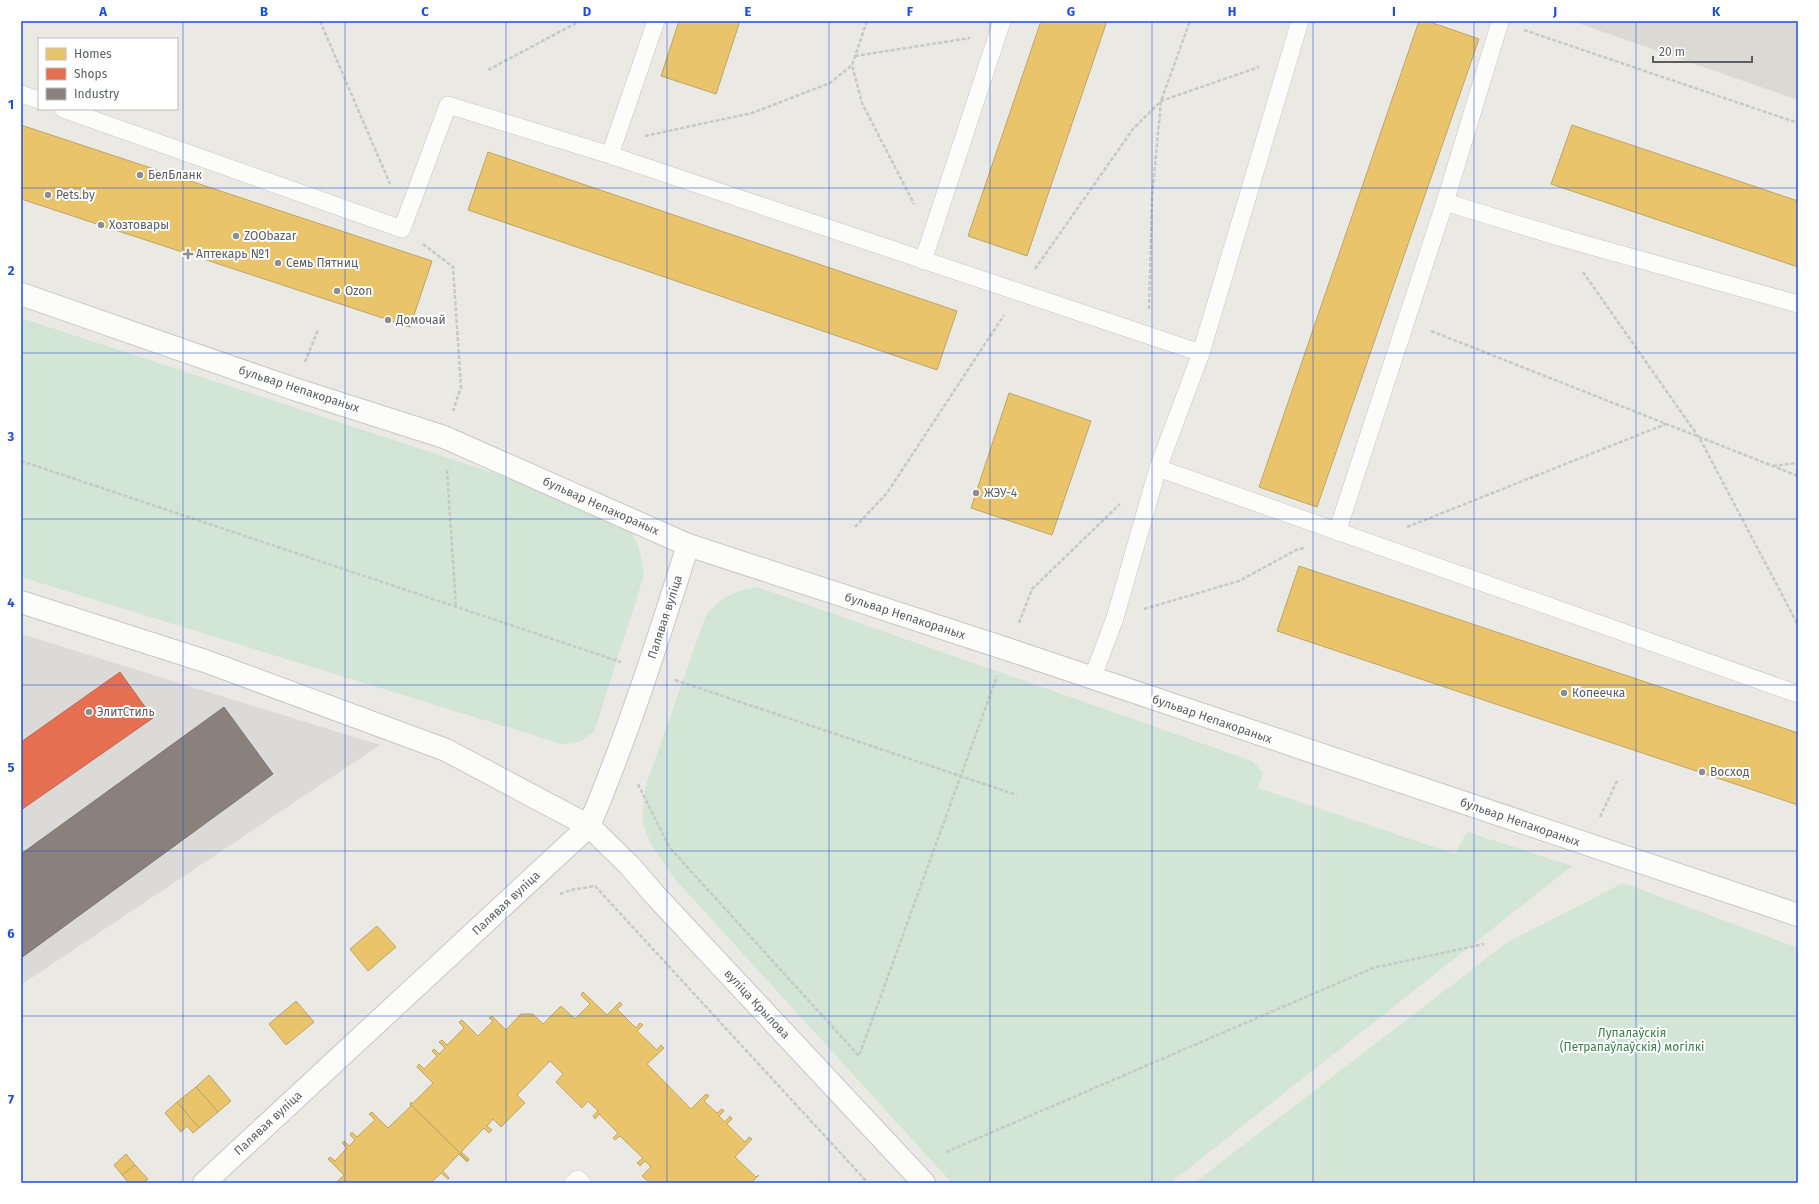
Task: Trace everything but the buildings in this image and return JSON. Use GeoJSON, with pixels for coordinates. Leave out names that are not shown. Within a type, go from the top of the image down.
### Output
{"type":"FeatureCollection","features":[{"type":"Feature","properties":{"kind":"main road","name":"бульвар Непакораных"},"geometry":{"type":"LineString","coordinates":[[21,294],[294,389],[444,437],[688,545],[1010,650],[1798,915]]}},
{"type":"Feature","properties":{"kind":"main road","name":"Палявая вуліца"},"geometry":{"type":"LineString","coordinates":[[204,1183],[589,826],[611,774],[648,671],[688,545]]}},
{"type":"Feature","properties":{"kind":"main road","name":"вуліца Крылова"},"geometry":{"type":"LineString","coordinates":[[21,602],[205,661],[446,750],[589,826],[630,866],[654,894],[924,1183]]}},
{"type":"Feature","properties":{"kind":"lane"},"geometry":{"type":"LineString","coordinates":[[613,148],[656,21]]}},
{"type":"Feature","properties":{"kind":"lane"},"geometry":{"type":"LineString","coordinates":[[1092,678],[1115,618],[1158,468],[1201,353],[1300,21]]}},
{"type":"Feature","properties":{"kind":"lane"},"geometry":{"type":"LineString","coordinates":[[1337,532],[1445,202],[1500,22]]}},
{"type":"Feature","properties":{"kind":"lane"},"geometry":{"type":"LineString","coordinates":[[923,261],[1000,27]]}},
{"type":"Feature","properties":{"kind":"lane"},"geometry":{"type":"LineString","coordinates":[[21,94],[38,100]]}},
{"type":"Feature","properties":{"kind":"lane"},"geometry":{"type":"LineString","coordinates":[[66,110],[402,228],[448,105],[613,148],[923,261],[1201,353]]}},
{"type":"Feature","properties":{"kind":"lane"},"geometry":{"type":"LineString","coordinates":[[1445,202],[1559,237],[1798,304]]}},
{"type":"Feature","properties":{"kind":"lane"},"geometry":{"type":"LineString","coordinates":[[1158,468],[1798,694]]}},
{"type":"Feature","properties":{"kind":"lane"},"geometry":{"type":"LineString","coordinates":[[573,1183],[578,1179],[582,1183]]}},
{"type":"Feature","properties":{"kind":"path"},"geometry":{"type":"LineString","coordinates":[[320,21],[405,219]]}},
{"type":"Feature","properties":{"kind":"path"},"geometry":{"type":"LineString","coordinates":[[488,70],[580,21]]}},
{"type":"Feature","properties":{"kind":"path"},"geometry":{"type":"LineString","coordinates":[[613,148],[752,112],[830,83],[852,65],[867,21]]}},
{"type":"Feature","properties":{"kind":"path"},"geometry":{"type":"LineString","coordinates":[[1148,336],[1152,197],[1161,101],[1190,21]]}},
{"type":"Feature","properties":{"kind":"path"},"geometry":{"type":"LineString","coordinates":[[1500,22],[1798,123]]}},
{"type":"Feature","properties":{"kind":"path"},"geometry":{"type":"LineString","coordinates":[[855,56],[1000,27]]}},
{"type":"Feature","properties":{"kind":"path"},"geometry":{"type":"LineString","coordinates":[[855,527],[887,493],[1019,293],[1133,129],[1161,101],[1289,57]]}},
{"type":"Feature","properties":{"kind":"path"},"geometry":{"type":"LineString","coordinates":[[852,65],[862,103],[890,161],[931,237]]}},
{"type":"Feature","properties":{"kind":"path"},"geometry":{"type":"LineString","coordinates":[[1559,237],[1700,439],[1798,625]]}},
{"type":"Feature","properties":{"kind":"path"},"geometry":{"type":"LineString","coordinates":[[1406,321],[1666,424],[1700,439],[1798,476]]}},
{"type":"Feature","properties":{"kind":"path"},"geometry":{"type":"LineString","coordinates":[[294,389],[318,330]]}},
{"type":"Feature","properties":{"kind":"path"},"geometry":{"type":"LineString","coordinates":[[21,461],[1017,795]]}},
{"type":"Feature","properties":{"kind":"path"},"geometry":{"type":"LineString","coordinates":[[1772,466],[1798,463]]}},
{"type":"Feature","properties":{"kind":"path"},"geometry":{"type":"LineString","coordinates":[[638,784],[670,848],[859,1056],[996,680],[1010,650],[1032,589],[1123,501]]}},
{"type":"Feature","properties":{"kind":"path"},"geometry":{"type":"LineString","coordinates":[[1600,817],[1617,781]]}},
{"type":"Feature","properties":{"kind":"path"},"geometry":{"type":"LineString","coordinates":[[559,895],[571,890],[595,886],[868,1183]]}},
{"type":"Feature","properties":{"kind":"path"},"geometry":{"type":"LineString","coordinates":[[946,1152],[1373,968],[1484,944]]}},
{"type":"Feature","properties":{"kind":"shaded area"},"geometry":{"type":"Polygon","coordinates":[[[1572,21],[1798,21],[1798,100],[1572,21]]]}},
{"type":"Feature","properties":{"kind":"shaded area"},"geometry":{"type":"Polygon","coordinates":[[[21,634],[380,745],[21,985],[21,634]]]}},
{"type":"Feature","properties":{"kind":"green space"},"geometry":{"type":"Polygon","coordinates":[[[21,318],[610,511],[627,523],[639,547],[644,575],[594,732],[579,742],[562,744],[21,577],[21,318]]]}},
{"type":"Feature","properties":{"kind":"green space"},"geometry":{"type":"Polygon","coordinates":[[[757,587],[1252,761],[1263,773],[1258,788],[1455,854],[1467,832],[1572,866],[1170,1183],[952,1183],[675,879],[650,843],[642,819],[645,788],[706,615],[718,603],[728,596],[757,587]]]}},
{"type":"Feature","properties":{"kind":"green space","name":"Лупалаўскія (Петрапаўлаўскія) могілкі"},"geometry":{"type":"Polygon","coordinates":[[[1623,883],[1798,948],[1798,1183],[1194,1183],[1508,942],[1623,883]]]}},
{"type":"Feature","properties":{"kind":"place","name":"БелБланк"},"geometry":{"type":"Point","coordinates":[140,175]}},
{"type":"Feature","properties":{"kind":"place","name":"Pets.by"},"geometry":{"type":"Point","coordinates":[48,195]}},
{"type":"Feature","properties":{"kind":"place","name":"Хозтовары"},"geometry":{"type":"Point","coordinates":[101,225]}},
{"type":"Feature","properties":{"kind":"place","name":"ZOObazar"},"geometry":{"type":"Point","coordinates":[236,236]}},
{"type":"Feature","properties":{"kind":"place","name":"Аптекарь №1"},"geometry":{"type":"Point","coordinates":[188,254]}},
{"type":"Feature","properties":{"kind":"place","name":"Семь Пятниц"},"geometry":{"type":"Point","coordinates":[278,263]}},
{"type":"Feature","properties":{"kind":"place","name":"Ozon"},"geometry":{"type":"Point","coordinates":[337,291]}},
{"type":"Feature","properties":{"kind":"place","name":"Домочай"},"geometry":{"type":"Point","coordinates":[388,320]}},
{"type":"Feature","properties":{"kind":"place","name":"ЖЭУ-4"},"geometry":{"type":"Point","coordinates":[976,493]}},
{"type":"Feature","properties":{"kind":"place","name":"Копеечка"},"geometry":{"type":"Point","coordinates":[1564,693]}},
{"type":"Feature","properties":{"kind":"place","name":"ЭлитСтиль"},"geometry":{"type":"Point","coordinates":[89,712]}},
{"type":"Feature","properties":{"kind":"place","name":"Восход"},"geometry":{"type":"Point","coordinates":[1702,772]}}]}
